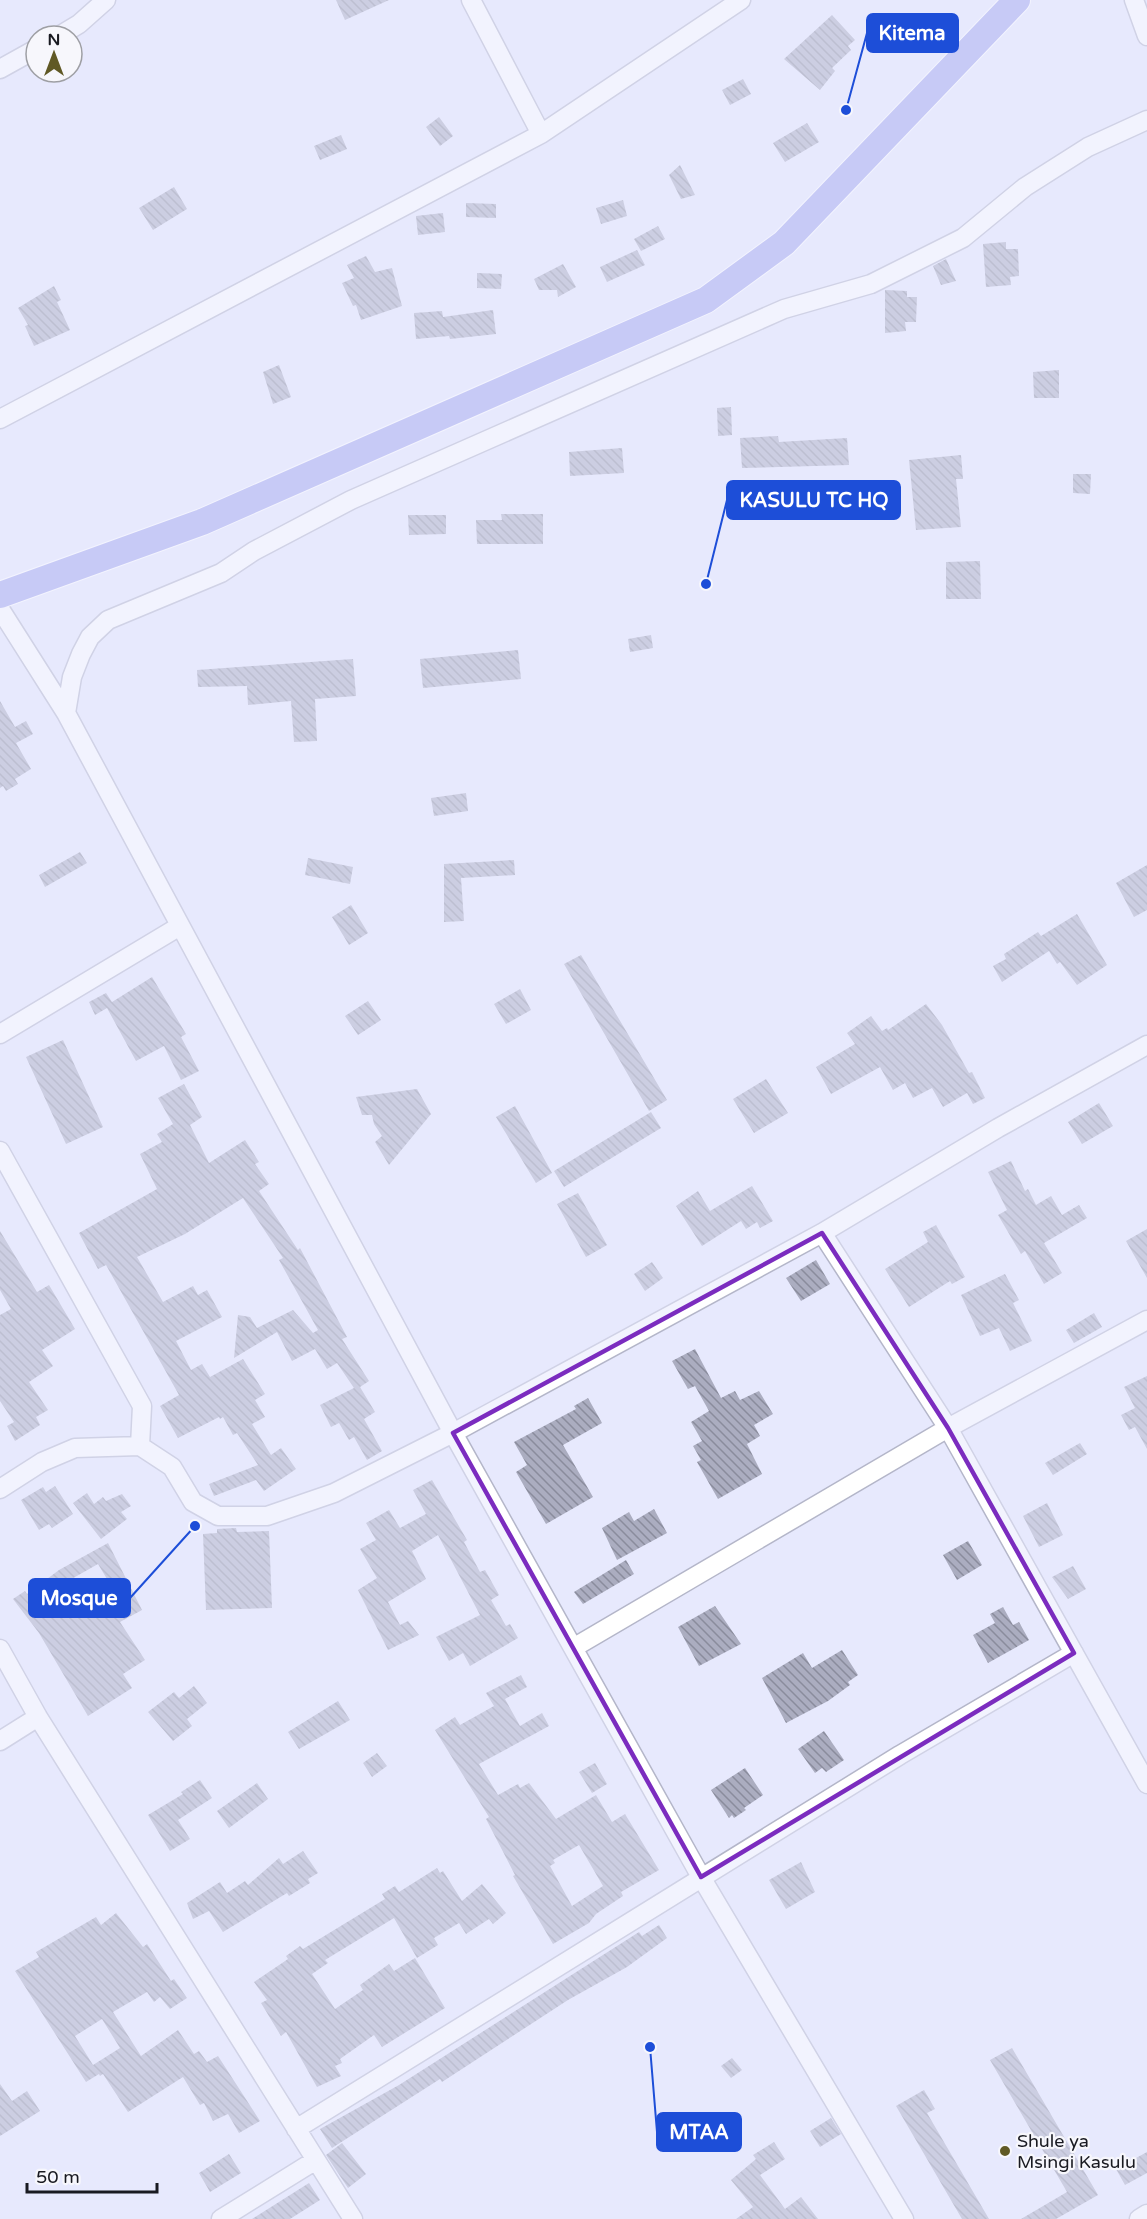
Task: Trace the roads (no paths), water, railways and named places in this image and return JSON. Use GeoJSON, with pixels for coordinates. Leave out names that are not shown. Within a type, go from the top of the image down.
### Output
{"type":"FeatureCollection","features":[{"type":"Feature","properties":{"kind":"highway"},"geometry":{"type":"LineString","coordinates":[[0,595],[202,522],[706,300],[784,243],[1017,0]]}},
{"type":"Feature","properties":{"kind":"street"},"geometry":{"type":"LineString","coordinates":[[79,24],[106,0]]}},
{"type":"Feature","properties":{"kind":"street"},"geometry":{"type":"LineString","coordinates":[[471,0],[541,134]]}},
{"type":"Feature","properties":{"kind":"street"},"geometry":{"type":"LineString","coordinates":[[0,419],[541,134],[741,0]]}},
{"type":"Feature","properties":{"kind":"street"},"geometry":{"type":"LineString","coordinates":[[1134,0],[1147,36]]}},
{"type":"Feature","properties":{"kind":"street"},"geometry":{"type":"LineString","coordinates":[[0,69],[24,56]]}},
{"type":"Feature","properties":{"kind":"street"},"geometry":{"type":"LineString","coordinates":[[66,712],[72,677],[81,654],[90,638],[108,620],[221,573],[254,551],[351,500],[784,309],[871,284],[963,238],[1026,187],[1088,147],[1147,120]]}},
{"type":"Feature","properties":{"kind":"street"},"geometry":{"type":"LineString","coordinates":[[0,609],[66,712],[453,1433],[701,1877],[904,2219]]}},
{"type":"Feature","properties":{"kind":"street"},"geometry":{"type":"LineString","coordinates":[[0,1034],[180,926]]}},
{"type":"Feature","properties":{"kind":"street"},"geometry":{"type":"LineString","coordinates":[[0,1489],[42,1462],[75,1448],[140,1446],[172,1467],[193,1502],[218,1516],[267,1516],[334,1493],[453,1433],[822,1233],[1147,1045]]}},
{"type":"Feature","properties":{"kind":"street"},"geometry":{"type":"LineString","coordinates":[[0,1151],[142,1406],[140,1446]]}},
{"type":"Feature","properties":{"kind":"street"},"geometry":{"type":"LineString","coordinates":[[822,1233],[948,1428],[1147,1784]]}},
{"type":"Feature","properties":{"kind":"street"},"geometry":{"type":"LineString","coordinates":[[573,1648],[948,1428],[1147,1320]]}},
{"type":"Feature","properties":{"kind":"street"},"geometry":{"type":"LineString","coordinates":[[0,1649],[38,1717],[354,2219]]}},
{"type":"Feature","properties":{"kind":"street"},"geometry":{"type":"LineString","coordinates":[[296,2129],[900,1755],[1074,1653]]}},
{"type":"Feature","properties":{"kind":"street"},"geometry":{"type":"LineString","coordinates":[[0,1741],[38,1717]]}},
{"type":"Feature","properties":{"kind":"street"},"geometry":{"type":"LineString","coordinates":[[221,2219],[316,2160]]}},
{"type":"Feature","properties":{"kind":"street"},"geometry":{"type":"LineString","coordinates":[[1139,2219],[1147,2214]]}},
{"type":"Feature","properties":{"kind":"place","name":"Kitema"},"geometry":{"type":"Point","coordinates":[846,110]}},
{"type":"Feature","properties":{"kind":"place","name":"KASULU TC HQ"},"geometry":{"type":"Point","coordinates":[706,584]}},
{"type":"Feature","properties":{"kind":"place","name":"Mosque"},"geometry":{"type":"Point","coordinates":[195,1526]}},
{"type":"Feature","properties":{"kind":"place","name":"MTAA"},"geometry":{"type":"Point","coordinates":[650,2047]}},
{"type":"Feature","properties":{"kind":"place","name":"Shule ya Msingi Kasulu"},"geometry":{"type":"Point","coordinates":[1005,2151]}}]}
